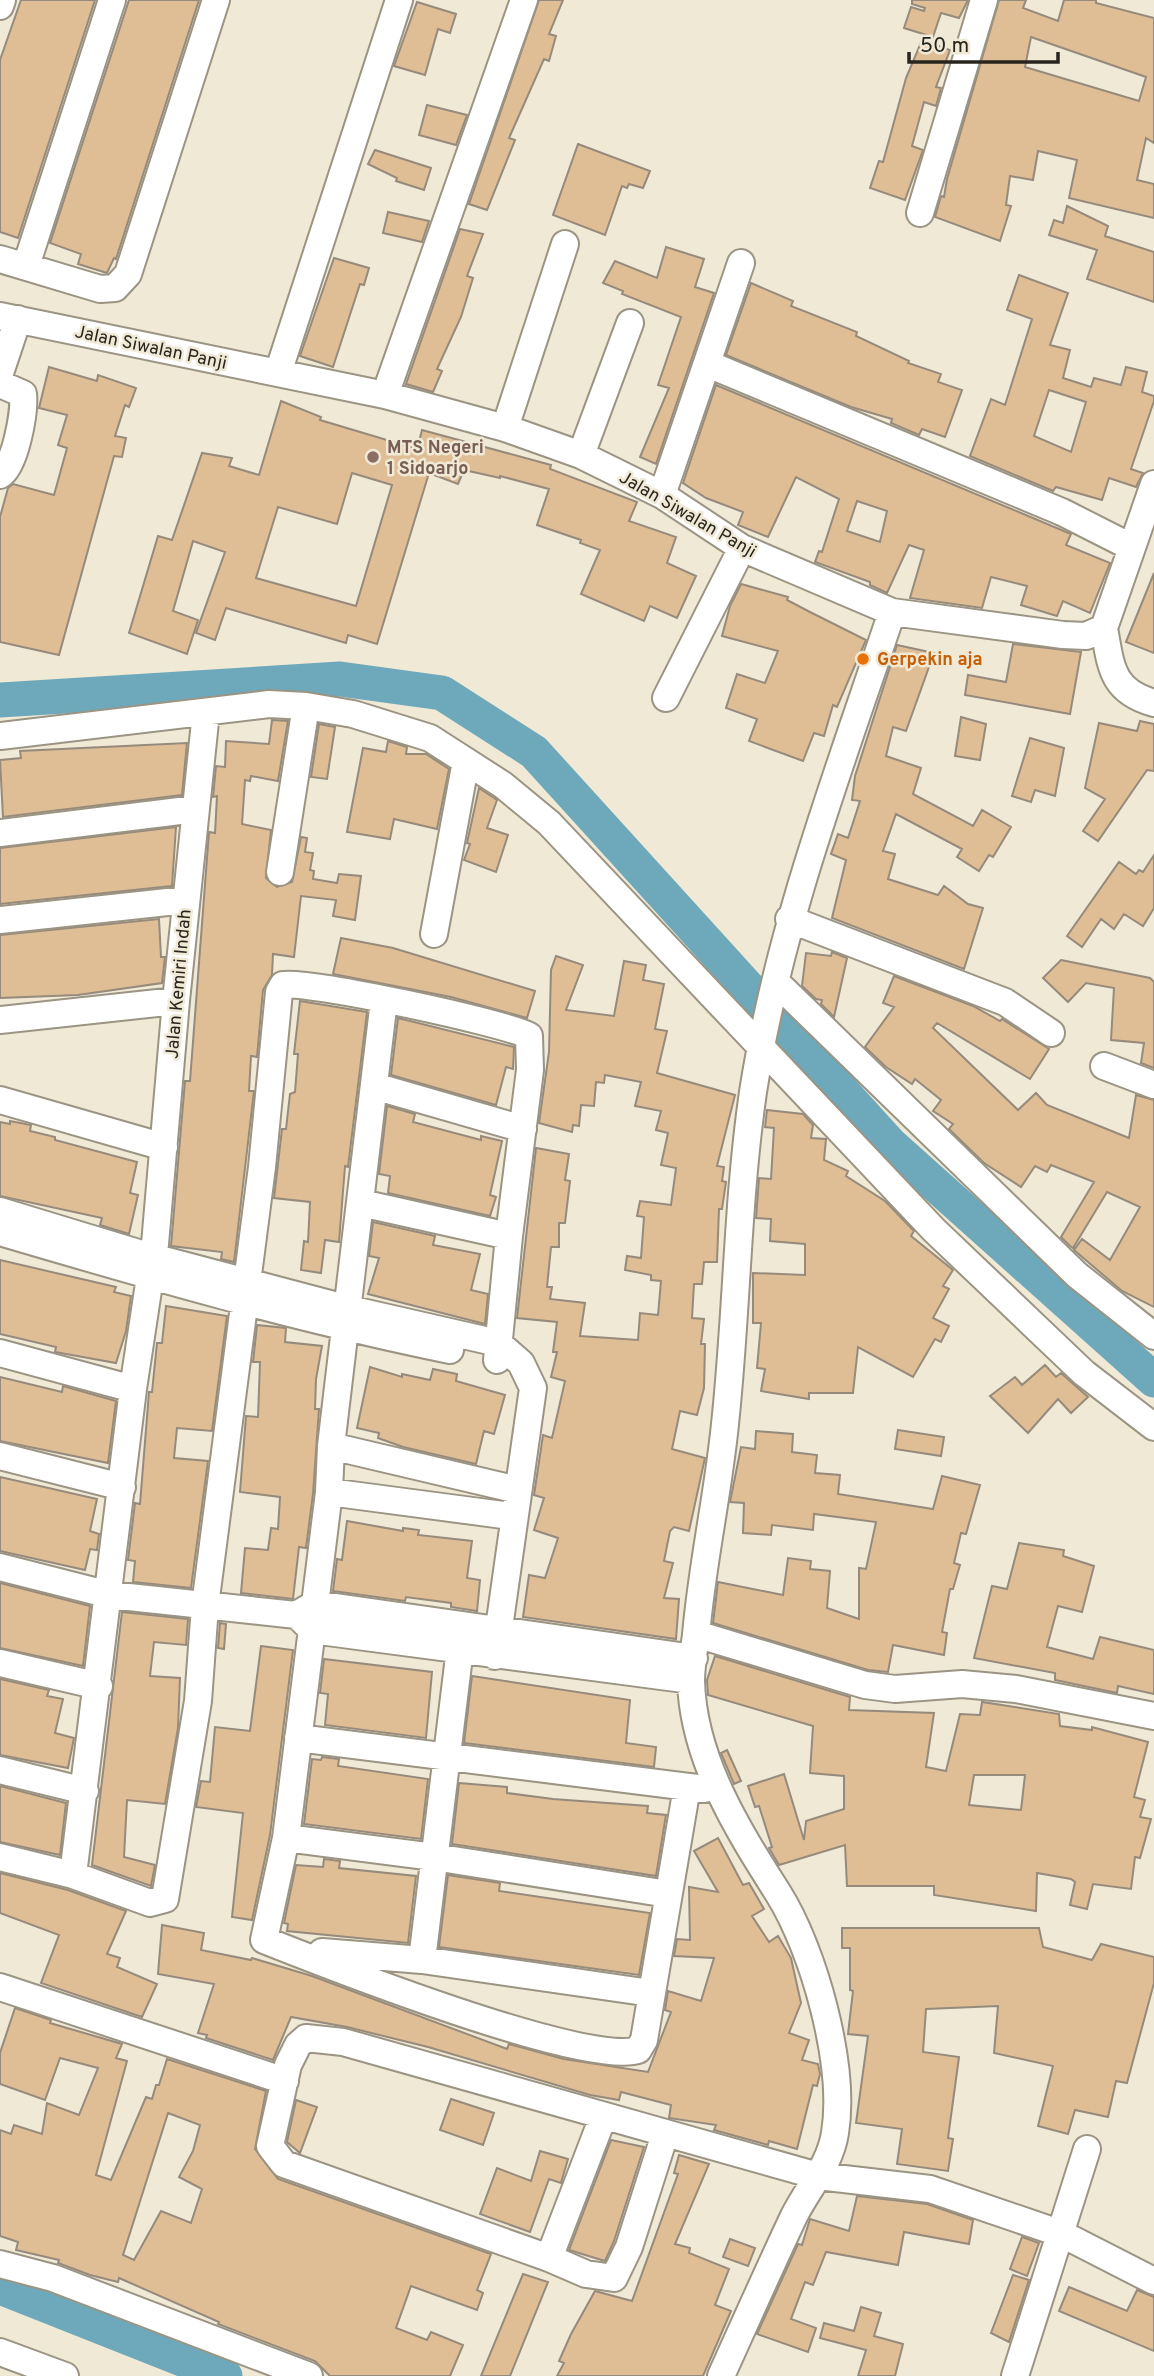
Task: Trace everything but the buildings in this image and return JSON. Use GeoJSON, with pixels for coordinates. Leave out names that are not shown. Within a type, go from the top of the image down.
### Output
{"type":"FeatureCollection","features":[{"type":"Feature","properties":{"kind":"street"},"geometry":{"type":"LineString","coordinates":[[0,6],[2,0]]}},
{"type":"Feature","properties":{"kind":"street"},"geometry":{"type":"LineString","coordinates":[[26,267],[112,0]]}},
{"type":"Feature","properties":{"kind":"street"},"geometry":{"type":"LineString","coordinates":[[0,259],[100,289],[115,288],[128,274],[216,0]]}},
{"type":"Feature","properties":{"kind":"street"},"geometry":{"type":"LineString","coordinates":[[278,373],[399,0]]}},
{"type":"Feature","properties":{"kind":"street"},"geometry":{"type":"LineString","coordinates":[[385,395],[524,0]]}},
{"type":"Feature","properties":{"kind":"street"},"geometry":{"type":"LineString","coordinates":[[920,213],[984,0]]}},
{"type":"Feature","properties":{"kind":"street"},"geometry":{"type":"LineString","coordinates":[[505,428],[565,244]]}},
{"type":"Feature","properties":{"kind":"street"},"geometry":{"type":"LineString","coordinates":[[662,495],[741,263]]}},
{"type":"Feature","properties":{"kind":"street"},"geometry":{"type":"LineString","coordinates":[[0,373],[9,318]]}},
{"type":"Feature","properties":{"kind":"street","name":"Jalan Siwalan Panji"},"geometry":{"type":"LineString","coordinates":[[9,318],[385,395],[505,428],[581,455],[662,495],[742,548],[892,612],[1063,635],[1086,636],[1104,628]]}},
{"type":"Feature","properties":{"kind":"street"},"geometry":{"type":"LineString","coordinates":[[581,455],[630,323]]}},
{"type":"Feature","properties":{"kind":"street"},"geometry":{"type":"LineString","coordinates":[[708,364],[1062,512],[1131,547]]}},
{"type":"Feature","properties":{"kind":"street"},"geometry":{"type":"LineString","coordinates":[[0,384],[23,394],[24,408],[9,468],[0,475]]}},
{"type":"Feature","properties":{"kind":"street"},"geometry":{"type":"LineString","coordinates":[[1154,484],[1104,628],[1112,673],[1120,684],[1134,695],[1154,703]]}},
{"type":"Feature","properties":{"kind":"street"},"geometry":{"type":"LineString","coordinates":[[666,698],[742,548]]}},
{"type":"Feature","properties":{"kind":"street"},"geometry":{"type":"LineString","coordinates":[[721,2376],[797,2210],[818,2176],[835,2133],[836,2104],[826,2021],[815,1975],[791,1913],[757,1860],[720,1791],[698,1739],[694,1657],[736,1329],[740,1209],[763,1038],[789,919],[892,612]]}},
{"type":"Feature","properties":{"kind":"street"},"geometry":{"type":"LineString","coordinates":[[0,736],[269,704],[306,706],[353,714],[430,738],[503,785],[549,823],[763,1038],[831,1124],[1019,1313],[1084,1373],[1154,1427]]}},
{"type":"Feature","properties":{"kind":"street"},"geometry":{"type":"LineString","coordinates":[[280,872],[306,706]]}},
{"type":"Feature","properties":{"kind":"street","name":"Jalan Kemiri Indah"},"geometry":{"type":"LineString","coordinates":[[73,1875],[99,1686],[133,1389],[152,1267],[206,712]]}},
{"type":"Feature","properties":{"kind":"street"},"geometry":{"type":"LineString","coordinates":[[434,934],[466,761]]}},
{"type":"Feature","properties":{"kind":"street"},"geometry":{"type":"LineString","coordinates":[[0,832],[196,809]]}},
{"type":"Feature","properties":{"kind":"street"},"geometry":{"type":"LineString","coordinates":[[0,920],[186,900]]}},
{"type":"Feature","properties":{"kind":"street"},"geometry":{"type":"LineString","coordinates":[[789,919],[1005,1002],[1051,1033]]}},
{"type":"Feature","properties":{"kind":"street"},"geometry":{"type":"LineString","coordinates":[[0,1857],[73,1875],[150,1903],[165,1899],[198,1701],[205,1606],[262,1167],[279,992],[283,985],[291,983],[384,1000],[529,1036],[530,1070],[498,1351]]}},
{"type":"Feature","properties":{"kind":"street"},"geometry":{"type":"LineString","coordinates":[[775,987],[1077,1275],[1154,1336]]}},
{"type":"Feature","properties":{"kind":"street"},"geometry":{"type":"LineString","coordinates":[[384,1000],[331,1446],[329,1492],[308,1616],[286,1838],[264,1940],[457,2010],[598,2052],[627,2054],[638,2050],[644,2040],[687,1787]]}},
{"type":"Feature","properties":{"kind":"street"},"geometry":{"type":"LineString","coordinates":[[0,1020],[176,1001]]}},
{"type":"Feature","properties":{"kind":"street"},"geometry":{"type":"LineString","coordinates":[[1104,1066],[1154,1084]]}},
{"type":"Feature","properties":{"kind":"street"},"geometry":{"type":"LineString","coordinates":[[374,1086],[523,1129]]}},
{"type":"Feature","properties":{"kind":"street"},"geometry":{"type":"LineString","coordinates":[[0,1100],[164,1147]]}},
{"type":"Feature","properties":{"kind":"street"},"geometry":{"type":"LineString","coordinates":[[361,1203],[509,1236]]}},
{"type":"Feature","properties":{"kind":"street"},"geometry":{"type":"LineString","coordinates":[[0,1212],[152,1267]]}},
{"type":"Feature","properties":{"kind":"street"},"geometry":{"type":"LineString","coordinates":[[0,1232],[152,1267],[348,1319],[498,1351],[515,1372],[519,1390],[512,1488],[480,1640],[446,1756],[422,1960]]}},
{"type":"Feature","properties":{"kind":"street"},"geometry":{"type":"LineString","coordinates":[[0,1353],[133,1389]]}},
{"type":"Feature","properties":{"kind":"street"},"geometry":{"type":"LineString","coordinates":[[331,1446],[512,1488]]}},
{"type":"Feature","properties":{"kind":"street"},"geometry":{"type":"LineString","coordinates":[[0,1456],[121,1486]]}},
{"type":"Feature","properties":{"kind":"street"},"geometry":{"type":"LineString","coordinates":[[480,1640],[503,1516],[512,1488]]}},
{"type":"Feature","properties":{"kind":"street"},"geometry":{"type":"LineString","coordinates":[[329,1492],[503,1516]]}},
{"type":"Feature","properties":{"kind":"street"},"geometry":{"type":"LineString","coordinates":[[0,1567],[110,1595],[308,1616],[480,1640],[694,1657],[895,1689],[947,1684],[1016,1689],[1154,1716]]}},
{"type":"Feature","properties":{"kind":"street"},"geometry":{"type":"LineString","coordinates":[[0,1663],[99,1686]]}},
{"type":"Feature","properties":{"kind":"street"},"geometry":{"type":"LineString","coordinates":[[298,1738],[720,1791]]}},
{"type":"Feature","properties":{"kind":"street"},"geometry":{"type":"LineString","coordinates":[[0,1770],[85,1791]]}},
{"type":"Feature","properties":{"kind":"street"},"geometry":{"type":"LineString","coordinates":[[286,1838],[434,1857],[668,1894]]}},
{"type":"Feature","properties":{"kind":"street"},"geometry":{"type":"LineString","coordinates":[[289,1949],[422,1960],[651,1993]]}},
{"type":"Feature","properties":{"kind":"street"},"geometry":{"type":"LineString","coordinates":[[457,2010],[466,1967]]}},
{"type":"Feature","properties":{"kind":"street"},"geometry":{"type":"LineString","coordinates":[[0,1987],[285,2081]]}},
{"type":"Feature","properties":{"kind":"street"},"geometry":{"type":"LineString","coordinates":[[665,2134],[629,2247],[614,2278],[586,2274],[549,2258],[284,2164],[270,2146],[288,2065],[298,2045],[306,2038],[342,2042],[818,2176],[930,2189],[1062,2234],[1154,2281]]}},
{"type":"Feature","properties":{"kind":"street"},"geometry":{"type":"LineString","coordinates":[[549,2258],[603,2117]]}},
{"type":"Feature","properties":{"kind":"street"},"geometry":{"type":"LineString","coordinates":[[1015,2376],[1087,2149]]}},
{"type":"Feature","properties":{"kind":"street"},"geometry":{"type":"LineString","coordinates":[[0,2264],[53,2278],[309,2376]]}},
{"type":"Feature","properties":{"kind":"street"},"geometry":{"type":"LineString","coordinates":[[0,2352],[65,2376]]}},
{"type":"Feature","properties":{"kind":"waterway"},"geometry":{"type":"LineString","coordinates":[[0,700],[340,679],[442,693],[534,752],[890,1144],[1154,1380]]}},
{"type":"Feature","properties":{"kind":"waterway"},"geometry":{"type":"LineString","coordinates":[[0,2287],[225,2376]]}},
{"type":"Feature","properties":{"kind":"place","name":"MTS Negeri 1 Sidoarjo"},"geometry":{"type":"Point","coordinates":[373,457]}},
{"type":"Feature","properties":{"kind":"place","name":"Gerpekin aja"},"geometry":{"type":"Point","coordinates":[863,659]}}]}
